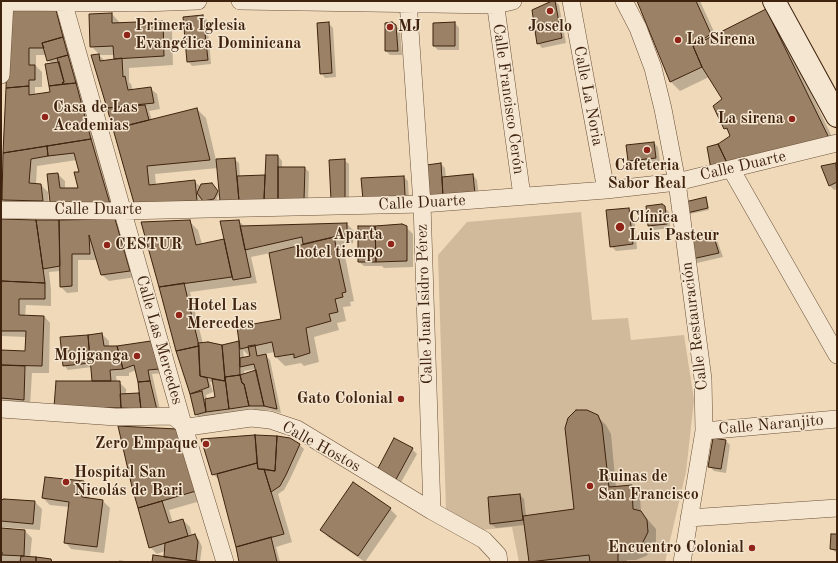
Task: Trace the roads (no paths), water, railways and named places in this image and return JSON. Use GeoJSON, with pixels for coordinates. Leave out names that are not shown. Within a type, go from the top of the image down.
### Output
{"type":"FeatureCollection","features":[{"type":"Feature","properties":{"kind":"main road"},"geometry":{"type":"LineString","coordinates":[[774,1],[837,116]]}},
{"type":"Feature","properties":{"kind":"street"},"geometry":{"type":"LineString","coordinates":[[1,75],[3,2],[64,1],[142,3],[198,1]]}},
{"type":"Feature","properties":{"kind":"street","name":"Calle Las Mercedes"},"geometry":{"type":"LineString","coordinates":[[64,1],[183,424],[226,562]]}},
{"type":"Feature","properties":{"kind":"street"},"geometry":{"type":"LineString","coordinates":[[240,1],[495,3],[513,1]]}},
{"type":"Feature","properties":{"kind":"street","name":"Calle La Noria"},"geometry":{"type":"LineString","coordinates":[[571,1],[606,190]]}},
{"type":"Feature","properties":{"kind":"street","name":"Calle Restauración"},"geometry":{"type":"LineString","coordinates":[[624,1],[638,28],[653,68],[663,109],[676,182],[703,379],[704,431],[682,562]]}},
{"type":"Feature","properties":{"kind":"street","name":"Calle Juan Isidro Pérez"},"geometry":{"type":"LineString","coordinates":[[408,2],[422,204],[432,511]]}},
{"type":"Feature","properties":{"kind":"street","name":"Calle Francisco Cerón"},"geometry":{"type":"LineString","coordinates":[[495,3],[522,196]]}},
{"type":"Feature","properties":{"kind":"street","name":"Calle Duarte"},"geometry":{"type":"LineString","coordinates":[[1,210],[123,211],[422,204],[606,190],[676,182],[837,143]]}},
{"type":"Feature","properties":{"kind":"street"},"geometry":{"type":"LineString","coordinates":[[731,169],[837,355]]}},
{"type":"Feature","properties":{"kind":"street","name":"Calle Hostos"},"geometry":{"type":"LineString","coordinates":[[1,409],[116,417],[173,416],[188,427],[251,418],[270,420],[297,429],[432,511],[484,540],[498,555],[499,562]]}},
{"type":"Feature","properties":{"kind":"street","name":"Calle Naranjito"},"geometry":{"type":"LineString","coordinates":[[704,431],[837,419]]}},
{"type":"Feature","properties":{"kind":"street"},"geometry":{"type":"LineString","coordinates":[[689,518],[837,508]]}},
{"type":"Feature","properties":{"kind":"place","name":"Joselo"},"geometry":{"type":"Point","coordinates":[550,11]}},
{"type":"Feature","properties":{"kind":"place","name":"MJ"},"geometry":{"type":"Point","coordinates":[390,27]}},
{"type":"Feature","properties":{"kind":"place","name":"Primera Iglesia Evangélica Dominicana"},"geometry":{"type":"Point","coordinates":[127,35]}},
{"type":"Feature","properties":{"kind":"place","name":"La Sirena"},"geometry":{"type":"Point","coordinates":[678,40]}},
{"type":"Feature","properties":{"kind":"place","name":"Casa de Las Academias"},"geometry":{"type":"Point","coordinates":[45,117]}},
{"type":"Feature","properties":{"kind":"place","name":"La sirena"},"geometry":{"type":"Point","coordinates":[792,119]}},
{"type":"Feature","properties":{"kind":"place","name":"Cafeteria Sabor Real"},"geometry":{"type":"Point","coordinates":[647,150]}},
{"type":"Feature","properties":{"kind":"place","name":"Clínica Luis Pasteur"},"geometry":{"type":"Point","coordinates":[620,227]}},
{"type":"Feature","properties":{"kind":"place","name":"Aparta hotel tiempo"},"geometry":{"type":"Point","coordinates":[391,244]}},
{"type":"Feature","properties":{"kind":"place","name":"CESTUR"},"geometry":{"type":"Point","coordinates":[107,245]}},
{"type":"Feature","properties":{"kind":"place","name":"Hotel Las Mercedes"},"geometry":{"type":"Point","coordinates":[179,315]}},
{"type":"Feature","properties":{"kind":"place","name":"Mojiganga"},"geometry":{"type":"Point","coordinates":[137,356]}},
{"type":"Feature","properties":{"kind":"place","name":"Gato Colonial"},"geometry":{"type":"Point","coordinates":[401,399]}},
{"type":"Feature","properties":{"kind":"place","name":"Zero Empaque"},"geometry":{"type":"Point","coordinates":[206,444]}},
{"type":"Feature","properties":{"kind":"place","name":"Hospital San Nicolás de Bari"},"geometry":{"type":"Point","coordinates":[66,482]}},
{"type":"Feature","properties":{"kind":"place","name":"Ruinas de San Francisco"},"geometry":{"type":"Point","coordinates":[590,486]}},
{"type":"Feature","properties":{"kind":"place","name":"Encuentro Colonial"},"geometry":{"type":"Point","coordinates":[752,548]}}]}
